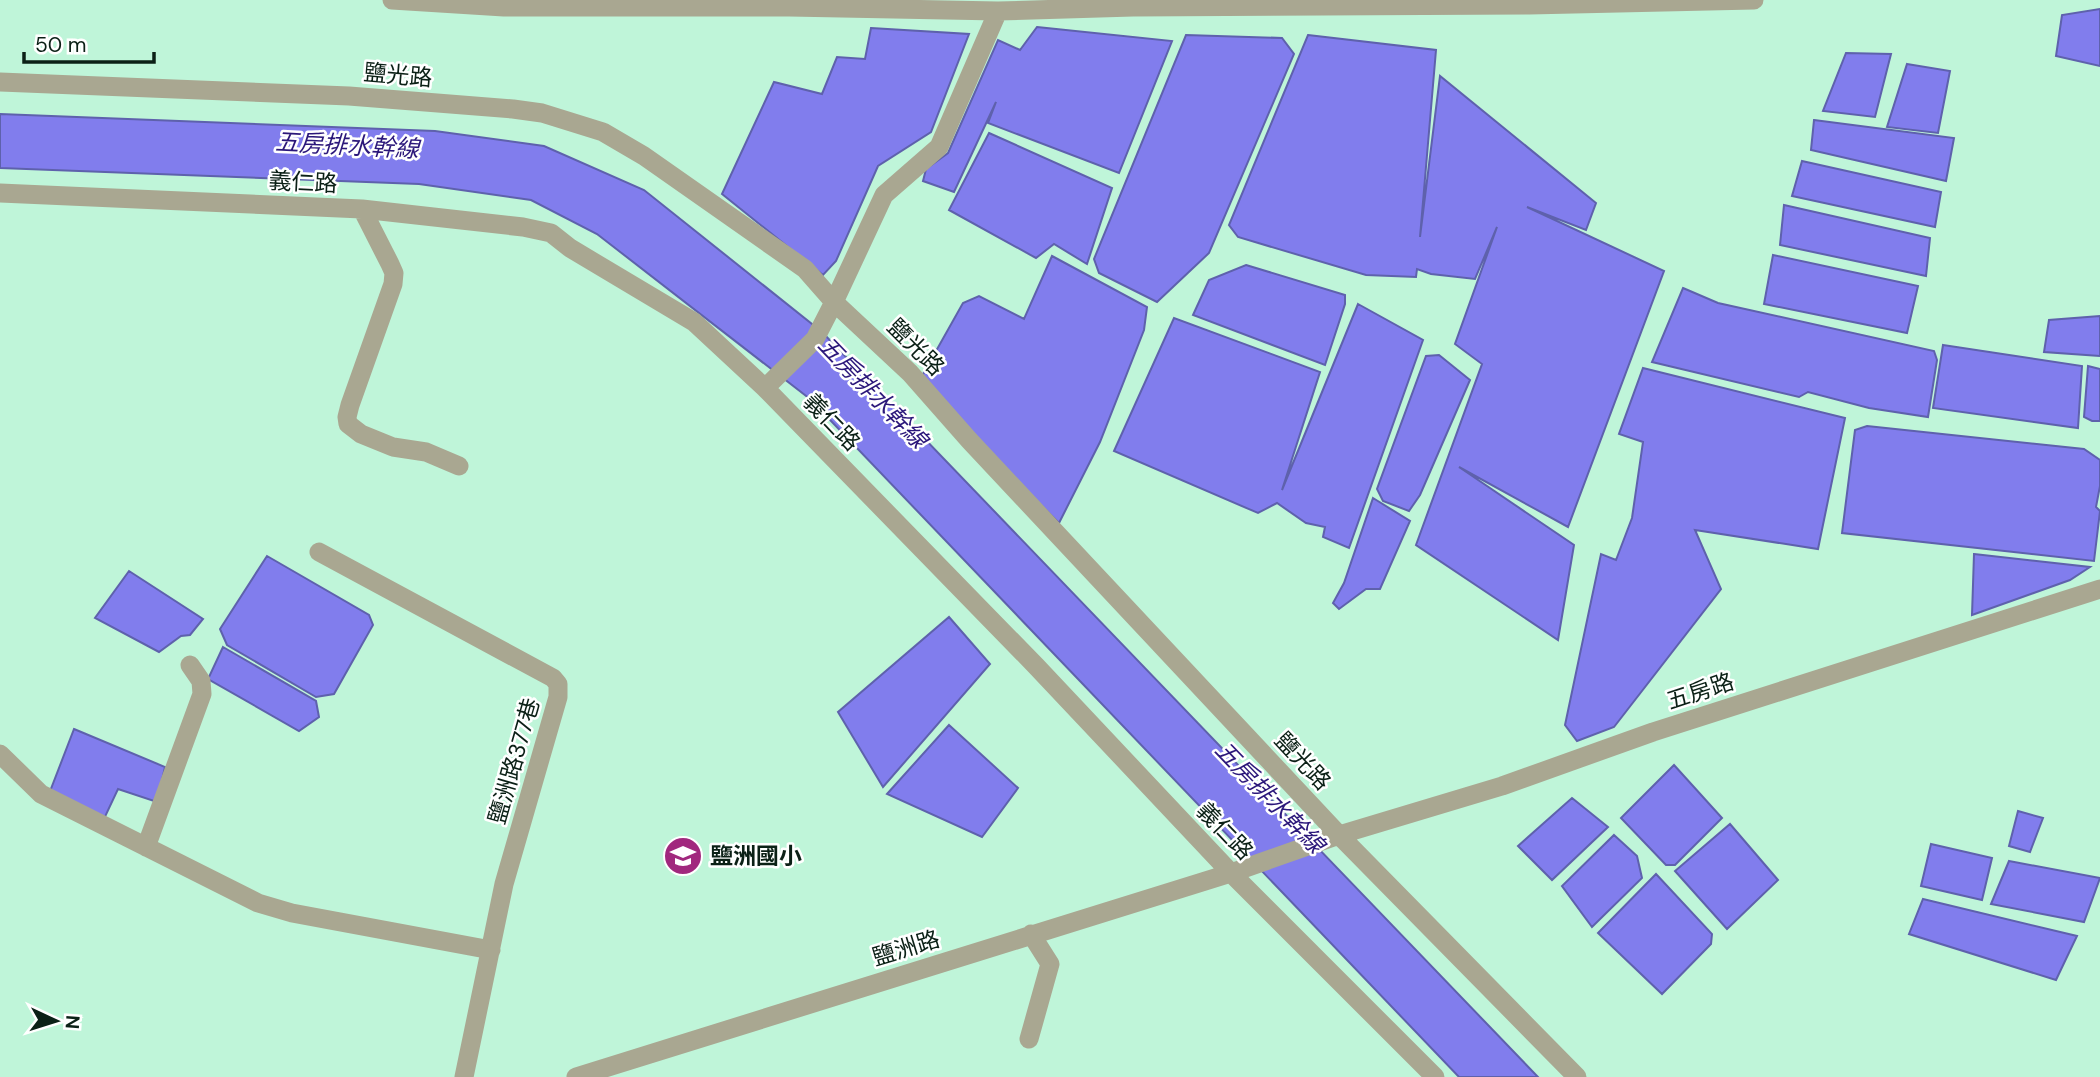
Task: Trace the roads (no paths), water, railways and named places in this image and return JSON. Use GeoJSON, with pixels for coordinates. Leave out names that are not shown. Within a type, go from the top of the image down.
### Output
{"type":"FeatureCollection","features":[{"type":"Feature","properties":{"kind":"street"},"geometry":{"type":"LineString","coordinates":[[392,0],[504,8],[789,7],[998,11],[1256,3],[1529,5],[1754,0]]}},
{"type":"Feature","properties":{"kind":"street"},"geometry":{"type":"LineString","coordinates":[[770,383],[815,339],[884,195],[939,147],[998,11]]}},
{"type":"Feature","properties":{"kind":"street","name":"鹽光路"},"geometry":{"type":"LineString","coordinates":[[0,82],[349,96],[542,113],[603,132],[644,156],[804,269],[834,302],[910,373],[969,440],[1339,835],[1577,1077]]}},
{"type":"Feature","properties":{"kind":"street","name":"義仁路"},"geometry":{"type":"LineString","coordinates":[[0,193],[362,209],[523,227],[551,233],[570,248],[694,322],[770,383],[1231,873],[1435,1077]]}},
{"type":"Feature","properties":{"kind":"street"},"geometry":{"type":"LineString","coordinates":[[362,209],[394,273],[393,284],[350,405],[348,424],[361,434],[393,447],[426,452],[459,466]]}},
{"type":"Feature","properties":{"kind":"street","name":"鹽洲路377巷"},"geometry":{"type":"LineString","coordinates":[[319,552],[553,678],[558,684],[558,697],[504,884],[464,1077]]}},
{"type":"Feature","properties":{"kind":"street","name":"五房路"},"geometry":{"type":"LineString","coordinates":[[1252,865],[1339,835],[1502,786],[1666,728],[2100,589]]}},
{"type":"Feature","properties":{"kind":"street"},"geometry":{"type":"LineString","coordinates":[[146,846],[202,694],[201,681],[190,665]]}},
{"type":"Feature","properties":{"kind":"street"},"geometry":{"type":"LineString","coordinates":[[0,754],[41,794],[258,903],[292,914],[491,950]]}},
{"type":"Feature","properties":{"kind":"street","name":"鹽洲路"},"geometry":{"type":"LineString","coordinates":[[576,1077],[1252,865]]}},
{"type":"Feature","properties":{"kind":"street"},"geometry":{"type":"LineString","coordinates":[[1029,1039],[1050,964],[1031,934]]}},
{"type":"Feature","properties":{"kind":"water"},"geometry":{"type":"Polygon","coordinates":[[[2100,9],[2100,66],[2056,56],[2062,15],[2100,9]]]}},
{"type":"Feature","properties":{"kind":"water"},"geometry":{"type":"Polygon","coordinates":[[[1037,27],[1172,41],[1119,173],[988,123],[996,102],[954,192],[923,181],[926,169],[948,153],[998,40],[1020,50],[1037,27]]]}},
{"type":"Feature","properties":{"kind":"water"},"geometry":{"type":"Polygon","coordinates":[[[871,28],[969,34],[931,132],[878,166],[836,261],[823,275],[722,194],[774,82],[822,94],[837,57],[865,59],[871,28]]]}},
{"type":"Feature","properties":{"kind":"water"},"geometry":{"type":"Polygon","coordinates":[[[1186,35],[1282,38],[1294,54],[1209,253],[1157,302],[1099,273],[1094,259],[1186,35]]]}},
{"type":"Feature","properties":{"kind":"water"},"geometry":{"type":"Polygon","coordinates":[[[1308,35],[1436,50],[1420,237],[1440,76],[1596,203],[1586,230],[1527,207],[1664,271],[1568,527],[1459,467],[1574,545],[1558,640],[1416,545],[1482,364],[1455,344],[1497,227],[1475,279],[1431,274],[1417,269],[1416,277],[1366,275],[1238,237],[1229,225],[1308,35]]]}},
{"type":"Feature","properties":{"kind":"water"},"geometry":{"type":"Polygon","coordinates":[[[1846,53],[1891,54],[1875,117],[1823,111],[1846,53]]]}},
{"type":"Feature","properties":{"kind":"water"},"geometry":{"type":"Polygon","coordinates":[[[1907,64],[1950,71],[1938,133],[1887,127],[1907,64]]]}},
{"type":"Feature","properties":{"kind":"water","name":"五房排水幹線"},"geometry":{"type":"Polygon","coordinates":[[[0,114],[435,131],[544,146],[644,190],[822,332],[1538,1077],[1459,1077],[810,399],[597,234],[531,200],[419,184],[0,168],[0,114]]]}},
{"type":"Feature","properties":{"kind":"water"},"geometry":{"type":"Polygon","coordinates":[[[1814,120],[1954,138],[1946,181],[1811,150],[1814,120]]]}},
{"type":"Feature","properties":{"kind":"water"},"geometry":{"type":"Polygon","coordinates":[[[989,133],[1112,188],[1087,264],[1054,244],[1036,258],[949,210],[989,133]]]}},
{"type":"Feature","properties":{"kind":"water"},"geometry":{"type":"Polygon","coordinates":[[[1802,161],[1941,192],[1935,227],[1792,196],[1802,161]]]}},
{"type":"Feature","properties":{"kind":"water"},"geometry":{"type":"Polygon","coordinates":[[[1784,205],[1930,238],[1926,276],[1780,245],[1784,205]]]}},
{"type":"Feature","properties":{"kind":"water"},"geometry":{"type":"Polygon","coordinates":[[[1773,255],[1918,286],[1907,333],[1764,304],[1773,255]]]}},
{"type":"Feature","properties":{"kind":"water"},"geometry":{"type":"Polygon","coordinates":[[[1052,256],[1147,307],[1144,330],[1100,442],[1059,523],[918,383],[963,303],[979,296],[1024,319],[1052,256]]]}},
{"type":"Feature","properties":{"kind":"water"},"geometry":{"type":"Polygon","coordinates":[[[1246,265],[1345,295],[1345,304],[1325,365],[1193,315],[1209,280],[1246,265]]]}},
{"type":"Feature","properties":{"kind":"water"},"geometry":{"type":"Polygon","coordinates":[[[1683,288],[1718,303],[1934,351],[1937,360],[1928,417],[1869,408],[1808,392],[1799,397],[1652,362],[1683,288]]]}},
{"type":"Feature","properties":{"kind":"water"},"geometry":{"type":"Polygon","coordinates":[[[1358,304],[1423,340],[1349,548],[1323,537],[1325,527],[1306,523],[1277,503],[1258,513],[1114,451],[1174,318],[1320,372],[1282,490],[1358,304]]]}},
{"type":"Feature","properties":{"kind":"water"},"geometry":{"type":"Polygon","coordinates":[[[2100,316],[2100,356],[2044,352],[2049,320],[2100,316]]]}},
{"type":"Feature","properties":{"kind":"water"},"geometry":{"type":"Polygon","coordinates":[[[1943,345],[2082,366],[2078,428],[1933,408],[1943,345]]]}},
{"type":"Feature","properties":{"kind":"water"},"geometry":{"type":"Polygon","coordinates":[[[1439,355],[1470,380],[1420,495],[1409,511],[1383,501],[1377,489],[1426,356],[1439,355]]]}},
{"type":"Feature","properties":{"kind":"water"},"geometry":{"type":"Polygon","coordinates":[[[2088,366],[2100,369],[2100,421],[2084,417],[2088,366]]]}},
{"type":"Feature","properties":{"kind":"water"},"geometry":{"type":"Polygon","coordinates":[[[1643,368],[1845,418],[1818,549],[1695,530],[1721,589],[1614,727],[1577,741],[1565,725],[1601,554],[1616,560],[1632,518],[1643,442],[1619,434],[1643,368]]]}},
{"type":"Feature","properties":{"kind":"water"},"geometry":{"type":"Polygon","coordinates":[[[1867,426],[2084,449],[2100,460],[2100,486],[2096,507],[2100,511],[2094,561],[1842,533],[1855,430],[1867,426]]]}},
{"type":"Feature","properties":{"kind":"water"},"geometry":{"type":"Polygon","coordinates":[[[1373,498],[1410,521],[1380,589],[1366,589],[1339,609],[1333,603],[1344,583],[1373,498]]]}},
{"type":"Feature","properties":{"kind":"water"},"geometry":{"type":"Polygon","coordinates":[[[1974,554],[2090,567],[2070,580],[1972,615],[1974,554]]]}},
{"type":"Feature","properties":{"kind":"water"},"geometry":{"type":"Polygon","coordinates":[[[267,556],[369,615],[373,625],[334,694],[316,697],[227,645],[220,629],[267,556]]]}},
{"type":"Feature","properties":{"kind":"water"},"geometry":{"type":"Polygon","coordinates":[[[129,571],[203,619],[190,635],[181,636],[159,652],[95,618],[129,571]]]}},
{"type":"Feature","properties":{"kind":"water"},"geometry":{"type":"Polygon","coordinates":[[[949,617],[990,664],[883,787],[838,712],[949,617]]]}},
{"type":"Feature","properties":{"kind":"water"},"geometry":{"type":"Polygon","coordinates":[[[223,647],[316,701],[319,717],[299,731],[208,679],[223,647]]]}},
{"type":"Feature","properties":{"kind":"water"},"geometry":{"type":"Polygon","coordinates":[[[949,725],[1018,788],[982,837],[887,794],[949,725]]]}},
{"type":"Feature","properties":{"kind":"water"},"geometry":{"type":"Polygon","coordinates":[[[74,729],[165,767],[157,802],[118,789],[103,821],[49,794],[74,729]]]}},
{"type":"Feature","properties":{"kind":"water"},"geometry":{"type":"Polygon","coordinates":[[[1674,765],[1722,818],[1675,865],[1666,865],[1621,818],[1674,765]]]}},
{"type":"Feature","properties":{"kind":"water"},"geometry":{"type":"Polygon","coordinates":[[[1572,798],[1608,827],[1552,880],[1518,846],[1572,798]]]}},
{"type":"Feature","properties":{"kind":"water"},"geometry":{"type":"Polygon","coordinates":[[[2018,811],[2043,818],[2030,852],[2009,846],[2018,811]]]}},
{"type":"Feature","properties":{"kind":"water"},"geometry":{"type":"Polygon","coordinates":[[[1730,824],[1778,880],[1727,929],[1675,871],[1730,824]]]}},
{"type":"Feature","properties":{"kind":"water"},"geometry":{"type":"Polygon","coordinates":[[[1614,835],[1637,856],[1642,878],[1592,927],[1562,886],[1614,835]]]}},
{"type":"Feature","properties":{"kind":"water"},"geometry":{"type":"Polygon","coordinates":[[[1931,844],[1992,858],[1982,900],[1921,886],[1931,844]]]}},
{"type":"Feature","properties":{"kind":"water"},"geometry":{"type":"Polygon","coordinates":[[[2009,861],[2100,878],[2084,922],[1991,904],[2009,861]]]}},
{"type":"Feature","properties":{"kind":"water"},"geometry":{"type":"Polygon","coordinates":[[[1656,874],[1712,934],[1711,944],[1662,994],[1598,933],[1656,874]]]}},
{"type":"Feature","properties":{"kind":"water"},"geometry":{"type":"Polygon","coordinates":[[[1923,899],[2077,936],[2056,980],[1909,934],[1923,899]]]}},
{"type":"Feature","properties":{"kind":"place","name":"鹽洲國小"},"geometry":{"type":"Point","coordinates":[683,856]}}]}
